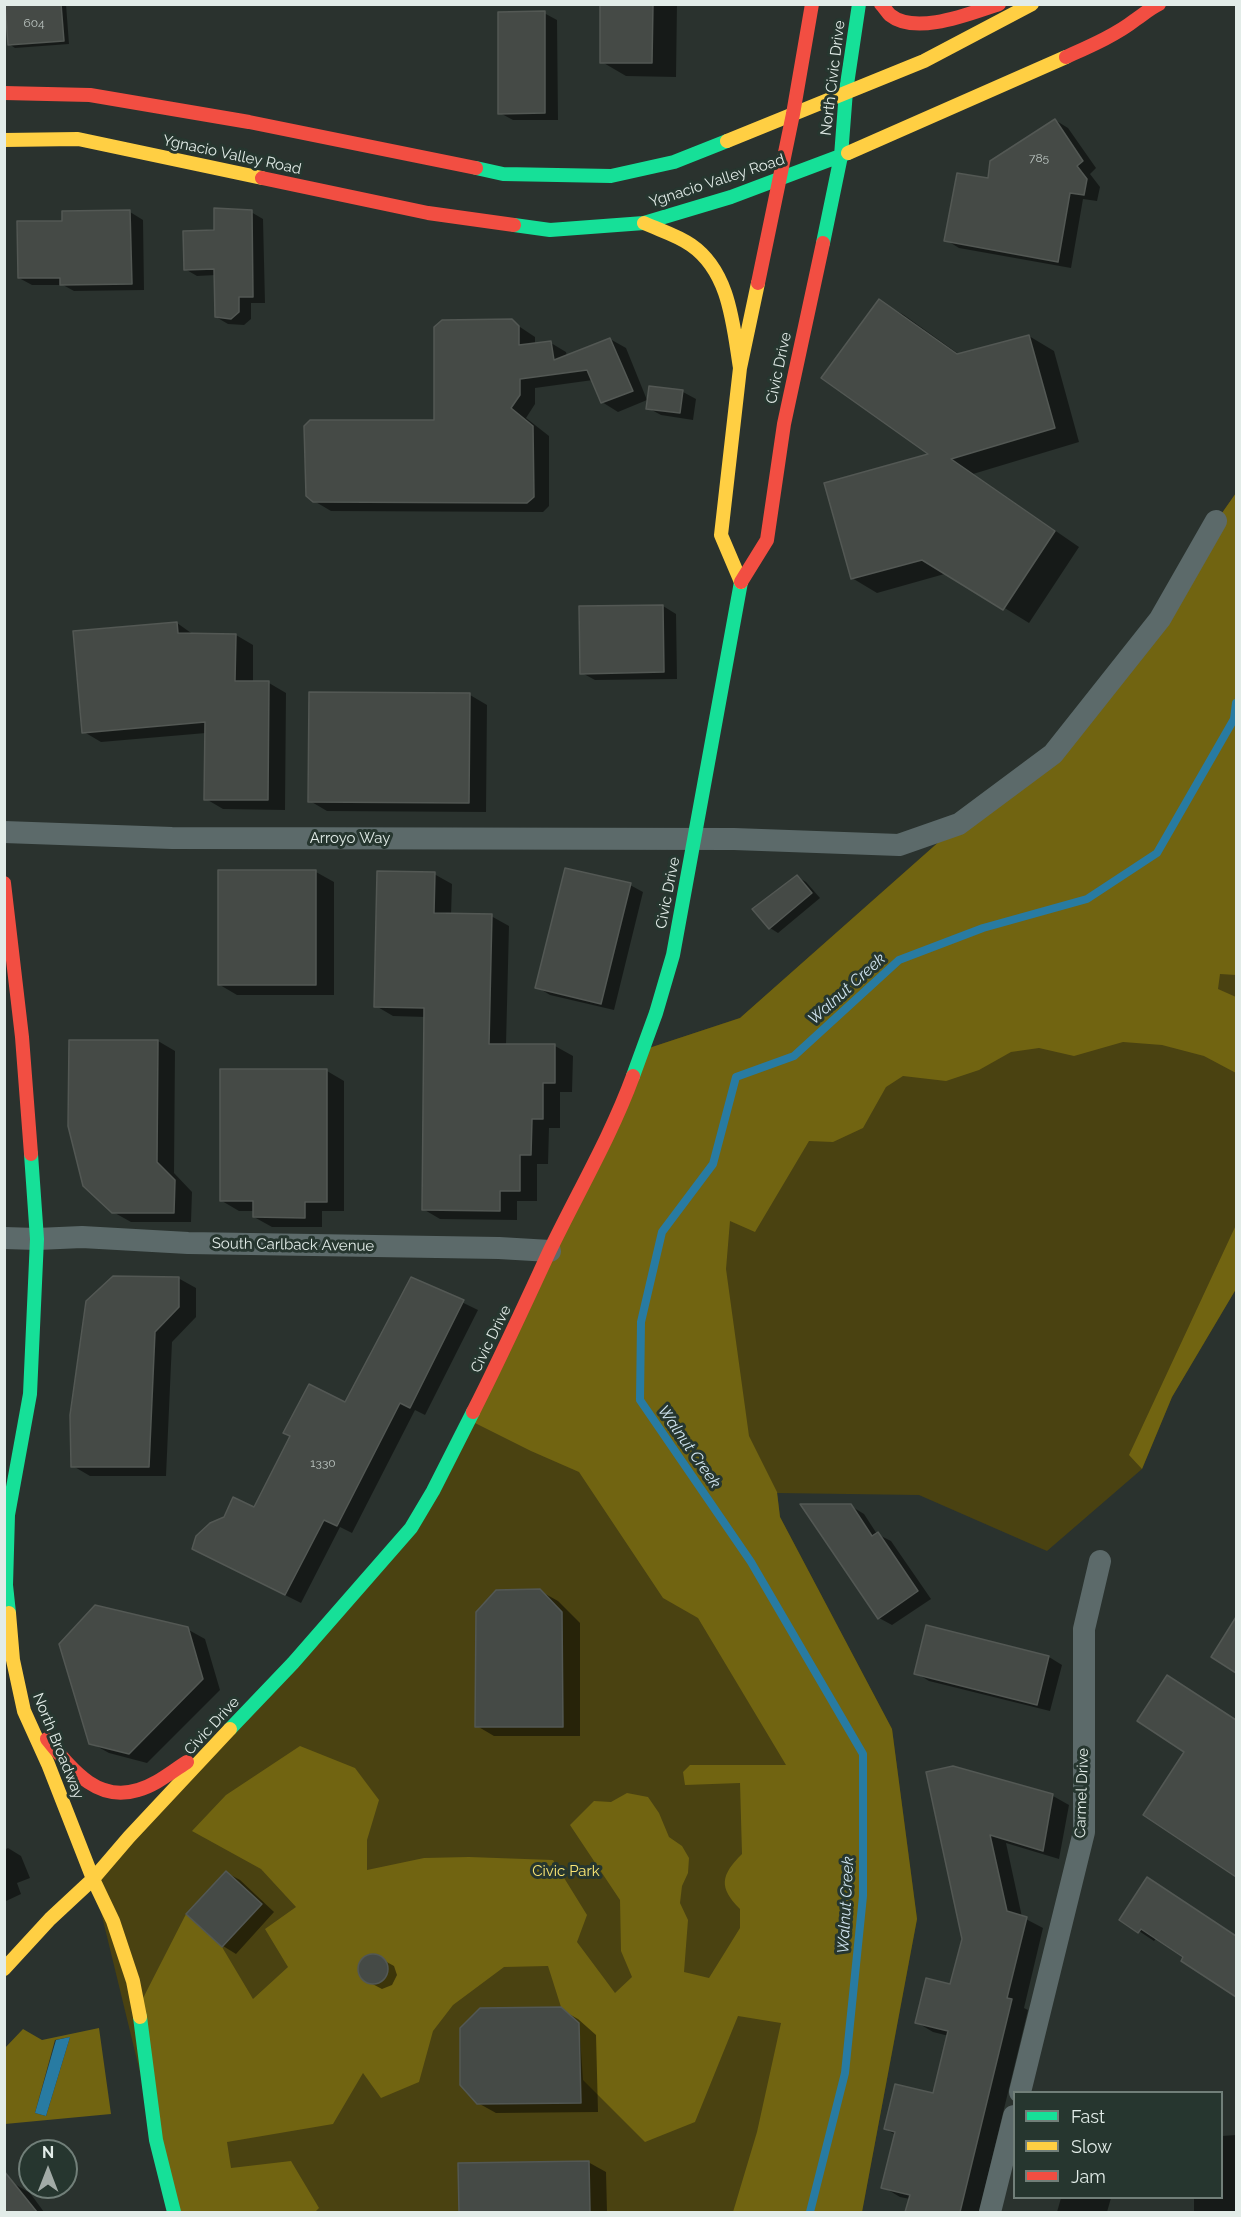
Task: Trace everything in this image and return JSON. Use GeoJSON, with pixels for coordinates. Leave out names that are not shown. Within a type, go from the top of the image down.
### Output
{"type":"FeatureCollection","features":[{"type":"Feature","properties":{"kind":"main road","name":"North Civic Drive"},"geometry":{"type":"LineString","coordinates":[[780,179],[812,4]]}},
{"type":"Feature","properties":{"kind":"main road","name":"North Civic Drive"},"geometry":{"type":"LineString","coordinates":[[841,156],[846,91],[859,4]]}},
{"type":"Feature","properties":{"kind":"main road"},"geometry":{"type":"LineString","coordinates":[[881,4],[894,18],[924,24],[999,4]]}},
{"type":"Feature","properties":{"kind":"main road","name":"Ygnacio Valley Road"},"geometry":{"type":"LineString","coordinates":[[4,93],[90,95],[249,122],[503,174],[611,176],[675,162],[924,61],[1032,4]]}},
{"type":"Feature","properties":{"kind":"main road","name":"Ygnacio Valley Road"},"geometry":{"type":"LineString","coordinates":[[4,140],[78,139],[428,213],[550,230],[644,223],[724,199],[841,156],[1088,47],[1136,20],[1143,12],[1160,4]]}},
{"type":"Feature","properties":{"kind":"main road","name":"Civic Drive"},"geometry":{"type":"LineString","coordinates":[[4,1969],[50,1919],[93,1879],[293,1663],[411,1528],[433,1491],[505,1350],[550,1251],[621,1108],[656,1014],[673,955],[741,582],[767,540],[784,424],[841,156]]}},
{"type":"Feature","properties":{"kind":"main road"},"geometry":{"type":"LineString","coordinates":[[741,582],[721,535],[740,368],[780,179]]}},
{"type":"Feature","properties":{"kind":"main road"},"geometry":{"type":"LineString","coordinates":[[644,223],[691,245],[707,258],[718,275],[727,301],[740,368]]}},
{"type":"Feature","properties":{"kind":"main road","name":"North Broadway"},"geometry":{"type":"LineString","coordinates":[[4,883],[22,1037],[37,1239],[30,1394],[8,1515],[6,1585],[13,1660],[24,1711],[48,1764],[93,1879],[113,1921],[133,1981],[139,2006],[156,2140],[174,2212]]}},
{"type":"Feature","properties":{"kind":"main road"},"geometry":{"type":"LineString","coordinates":[[24,1711],[77,1775],[93,1788],[112,1793],[138,1790],[214,1747]]}},
{"type":"Feature","properties":{"kind":"street","name":"Arroyo Way"},"geometry":{"type":"LineString","coordinates":[[4,832],[172,838],[695,838],[899,845],[959,824],[1053,754],[1160,619],[1216,521]]}},
{"type":"Feature","properties":{"kind":"street","name":"South Carlback Avenue"},"geometry":{"type":"LineString","coordinates":[[4,1238],[82,1237],[189,1243],[499,1248],[550,1251]]}},
{"type":"Feature","properties":{"kind":"street","name":"Carmel Drive"},"geometry":{"type":"LineString","coordinates":[[1020,2091],[1084,1832],[1084,1629],[1100,1561]]}},
{"type":"Feature","properties":{"kind":"street"},"geometry":{"type":"LineString","coordinates":[[990,2212],[1013,2120]]}},
{"type":"Feature","properties":{"kind":"green space","name":"Civic Park"},"geometry":{"type":"Polygon","coordinates":[[[1236,493],[1236,1289],[1172,1397],[1142,1469],[1047,1551],[919,1495],[777,1493],[780,1517],[892,1729],[917,1919],[862,2212],[174,2212],[93,1879],[411,1528],[643,1050],[740,1018],[959,824],[1053,754],[1236,493]]]}},
{"type":"Feature","properties":{"kind":"shaded area"},"geometry":{"type":"Polygon","coordinates":[[[1236,493],[1236,975],[1220,974],[1218,989],[1236,997],[1236,1073],[1204,1056],[1162,1045],[1123,1042],[1074,1056],[1039,1048],[1011,1052],[979,1070],[946,1081],[903,1076],[886,1087],[863,1128],[833,1142],[809,1141],[755,1232],[730,1221],[726,1269],[749,1436],[777,1492],[780,1517],[892,1729],[917,1919],[862,2212],[733,2212],[757,2132],[781,2023],[738,2016],[695,2122],[645,2142],[583,2080],[579,2023],[561,2007],[548,1966],[504,1967],[453,2005],[433,2031],[419,2082],[381,2098],[363,2073],[333,2124],[227,2142],[231,2168],[291,2161],[319,2208],[315,2212],[174,2212],[139,2006],[186,1914],[222,1947],[253,1999],[288,1967],[265,1929],[296,1907],[261,1869],[192,1831],[226,1795],[300,1746],[355,1768],[379,1800],[367,1840],[367,1870],[424,1858],[553,1860],[587,1915],[577,1942],[615,1993],[632,1977],[621,1951],[620,1900],[570,1825],[594,1801],[611,1802],[627,1793],[648,1797],[659,1813],[669,1837],[682,1846],[689,1858],[688,1873],[682,1886],[680,1903],[688,1920],[684,1972],[709,1978],[740,1928],[740,1909],[728,1894],[725,1881],[730,1868],[742,1854],[740,1783],[685,1785],[683,1772],[690,1765],[786,1765],[698,1618],[663,1598],[579,1472],[469,1420],[643,1050],[740,1018],[959,824],[1053,754],[1236,493]]]}},
{"type":"Feature","properties":{"kind":"shaded area"},"geometry":{"type":"Polygon","coordinates":[[[1236,1225],[1236,1289],[1172,1397],[1142,1469],[1129,1455],[1236,1225]]]}},
{"type":"Feature","properties":{"kind":"shaded area"},"geometry":{"type":"Polygon","coordinates":[[[99,2028],[111,2114],[5,2124],[4,2049],[23,2029],[42,2040],[99,2028]],[[70,2037],[55,2040],[35,2113],[46,2116],[70,2037]]]}},
{"type":"Feature","properties":{"kind":"water"},"geometry":{"type":"Polygon","coordinates":[[[70,2037],[46,2116],[35,2113],[56,2040],[70,2037]]]}},
{"type":"Feature","properties":{"kind":"building"},"geometry":{"type":"Polygon","coordinates":[[[5,4],[61,4],[64,41],[8,45],[5,4]]]}},
{"type":"Feature","properties":{"kind":"building"},"geometry":{"type":"Polygon","coordinates":[[[600,4],[653,4],[652,63],[600,63],[600,4]]]}},
{"type":"Feature","properties":{"kind":"building"},"geometry":{"type":"Polygon","coordinates":[[[545,11],[545,113],[498,114],[498,12],[545,11]]]}},
{"type":"Feature","properties":{"kind":"building"},"geometry":{"type":"Polygon","coordinates":[[[1055,119],[1083,161],[1077,166],[1087,179],[1084,195],[1070,193],[1058,262],[944,241],[957,173],[988,178],[990,161],[1055,119]]]}},
{"type":"Feature","properties":{"kind":"building"},"geometry":{"type":"Polygon","coordinates":[[[214,208],[252,210],[253,297],[239,297],[239,312],[231,319],[215,317],[214,269],[184,270],[183,231],[214,230],[214,208]]]}},
{"type":"Feature","properties":{"kind":"building"},"geometry":{"type":"Polygon","coordinates":[[[130,210],[132,284],[60,285],[60,278],[18,278],[17,221],[62,221],[62,211],[130,210]]]}},
{"type":"Feature","properties":{"kind":"building"},"geometry":{"type":"Polygon","coordinates":[[[879,299],[957,354],[1029,335],[1055,428],[951,459],[1055,531],[1003,610],[922,560],[851,579],[824,483],[928,454],[821,378],[879,299]]]}},
{"type":"Feature","properties":{"kind":"building"},"geometry":{"type":"Polygon","coordinates":[[[512,319],[519,326],[519,345],[551,341],[554,360],[610,338],[633,391],[601,403],[587,370],[520,379],[520,395],[511,408],[533,426],[534,497],[527,503],[313,502],[306,496],[304,426],[310,420],[434,420],[434,327],[442,320],[512,319]]]}},
{"type":"Feature","properties":{"kind":"building"},"geometry":{"type":"Polygon","coordinates":[[[649,386],[683,390],[680,413],[646,409],[649,386]]]}},
{"type":"Feature","properties":{"kind":"building"},"geometry":{"type":"Polygon","coordinates":[[[663,605],[664,672],[580,674],[579,606],[663,605]]]}},
{"type":"Feature","properties":{"kind":"building"},"geometry":{"type":"Polygon","coordinates":[[[177,622],[178,633],[236,634],[235,681],[269,681],[268,800],[204,800],[205,722],[82,733],[73,631],[177,622]]]}},
{"type":"Feature","properties":{"kind":"building"},"geometry":{"type":"Polygon","coordinates":[[[309,692],[470,693],[469,803],[308,802],[309,692]]]}},
{"type":"Feature","properties":{"kind":"building"},"geometry":{"type":"Polygon","coordinates":[[[565,868],[631,883],[601,1004],[535,988],[565,868]]]}},
{"type":"Feature","properties":{"kind":"building"},"geometry":{"type":"Polygon","coordinates":[[[218,870],[316,870],[316,985],[218,985],[218,870]]]}},
{"type":"Feature","properties":{"kind":"building"},"geometry":{"type":"Polygon","coordinates":[[[377,871],[435,872],[434,913],[492,914],[489,1044],[555,1044],[555,1083],[543,1083],[543,1119],[532,1119],[531,1155],[520,1155],[520,1191],[500,1191],[500,1211],[422,1210],[424,1008],[374,1007],[377,871]]]}},
{"type":"Feature","properties":{"kind":"building"},"geometry":{"type":"Polygon","coordinates":[[[797,875],[812,893],[769,929],[752,909],[797,875]]]}},
{"type":"Feature","properties":{"kind":"building"},"geometry":{"type":"Polygon","coordinates":[[[69,1040],[158,1040],[157,1162],[175,1180],[174,1213],[112,1213],[83,1186],[68,1126],[69,1040]]]}},
{"type":"Feature","properties":{"kind":"building"},"geometry":{"type":"Polygon","coordinates":[[[220,1069],[327,1069],[327,1202],[305,1202],[305,1218],[253,1217],[253,1201],[220,1201],[220,1069]]]}},
{"type":"Feature","properties":{"kind":"building"},"geometry":{"type":"Polygon","coordinates":[[[113,1276],[179,1277],[179,1307],[155,1332],[149,1467],[71,1467],[70,1415],[86,1301],[113,1276]]]}},
{"type":"Feature","properties":{"kind":"building"},"geometry":{"type":"Polygon","coordinates":[[[411,1277],[464,1300],[410,1408],[400,1403],[337,1526],[324,1520],[285,1595],[192,1549],[196,1536],[210,1523],[224,1517],[233,1497],[254,1507],[290,1436],[283,1433],[309,1384],[345,1402],[411,1277]]]}},
{"type":"Feature","properties":{"kind":"building"},"geometry":{"type":"Polygon","coordinates":[[[800,1504],[851,1504],[872,1536],[878,1532],[918,1591],[878,1619],[800,1504]]]}},
{"type":"Feature","properties":{"kind":"building"},"geometry":{"type":"Polygon","coordinates":[[[540,1589],[562,1612],[563,1727],[475,1727],[476,1612],[496,1590],[540,1589]]]}},
{"type":"Feature","properties":{"kind":"building"},"geometry":{"type":"Polygon","coordinates":[[[95,1605],[188,1627],[203,1679],[129,1754],[89,1744],[59,1644],[95,1605]]]}},
{"type":"Feature","properties":{"kind":"building"},"geometry":{"type":"Polygon","coordinates":[[[1236,1617],[1236,1673],[1211,1657],[1236,1617]]]}},
{"type":"Feature","properties":{"kind":"building"},"geometry":{"type":"Polygon","coordinates":[[[926,1625],[1049,1656],[1037,1705],[914,1674],[926,1625]]]}},
{"type":"Feature","properties":{"kind":"building"},"geometry":{"type":"Polygon","coordinates":[[[1167,1675],[1236,1720],[1236,1877],[1143,1815],[1184,1752],[1137,1721],[1167,1675]]]}},
{"type":"Feature","properties":{"kind":"building"},"geometry":{"type":"Polygon","coordinates":[[[953,1766],[1053,1794],[1043,1851],[990,1835],[1007,1911],[1027,1917],[1007,1998],[1012,1999],[960,2212],[905,2212],[910,2195],[881,2188],[895,2132],[884,2129],[895,2084],[933,2093],[948,2031],[915,2023],[926,1978],[950,1984],[962,1939],[926,1772],[953,1766]]]}},
{"type":"Feature","properties":{"kind":"building"},"geometry":{"type":"Polygon","coordinates":[[[226,1871],[262,1904],[222,1947],[186,1914],[226,1871]]]}},
{"type":"Feature","properties":{"kind":"building"},"geometry":{"type":"Polygon","coordinates":[[[1147,1877],[1236,1936],[1236,1997],[1181,1961],[1183,1957],[1141,1929],[1138,1933],[1119,1920],[1147,1877]]]}},
{"type":"Feature","properties":{"kind":"building"},"geometry":{"type":"Polygon","coordinates":[[[373,1954],[384,1958],[388,1969],[384,1980],[373,1984],[362,1980],[358,1969],[362,1958],[373,1954]]]}},
{"type":"Feature","properties":{"kind":"building"},"geometry":{"type":"Polygon","coordinates":[[[561,2007],[579,2023],[581,2103],[477,2104],[460,2085],[460,2028],[480,2008],[561,2007]]]}},
{"type":"Feature","properties":{"kind":"building"},"geometry":{"type":"Polygon","coordinates":[[[589,2161],[590,2212],[459,2212],[458,2163],[589,2161]]]}},
{"type":"Feature","properties":{"kind":"building"},"geometry":{"type":"Polygon","coordinates":[[[4,2171],[18,2188],[18,2199],[27,2199],[37,2212],[4,2212],[4,2171]]]}},
{"type":"Feature","properties":{"kind":"waterway","name":"Walnut Creek"},"geometry":{"type":"LineString","coordinates":[[810,2212],[845,2073],[863,1896],[863,1754],[751,1562],[640,1400],[641,1322],[662,1232],[713,1164],[736,1077],[794,1056],[899,960],[983,928],[1087,899],[1157,853],[1234,719],[1236,703]]}},
{"type":"Feature","properties":{"kind":"traffic: fast"},"geometry":{"type":"LineString","coordinates":[[823,243],[841,156],[846,91],[859,4]]}},
{"type":"Feature","properties":{"kind":"traffic: fast"},"geometry":{"type":"LineString","coordinates":[[476,168],[503,174],[611,176],[674,162],[727,141]]}},
{"type":"Feature","properties":{"kind":"traffic: fast"},"geometry":{"type":"LineString","coordinates":[[514,225],[550,230],[644,223],[731,197],[848,153]]}},
{"type":"Feature","properties":{"kind":"traffic: fast"},"geometry":{"type":"LineString","coordinates":[[633,1076],[656,1013],[673,955],[741,582]]}},
{"type":"Feature","properties":{"kind":"traffic: fast"},"geometry":{"type":"LineString","coordinates":[[9,1613],[6,1585],[8,1515],[30,1394],[37,1239],[31,1154]]}},
{"type":"Feature","properties":{"kind":"traffic: fast"},"geometry":{"type":"LineString","coordinates":[[230,1729],[293,1663],[411,1528],[433,1491],[473,1412]]}},
{"type":"Feature","properties":{"kind":"traffic: fast"},"geometry":{"type":"LineString","coordinates":[[140,2017],[156,2140],[174,2212]]}},
{"type":"Feature","properties":{"kind":"traffic: slow"},"geometry":{"type":"LineString","coordinates":[[727,141],[924,61],[1032,4]]}},
{"type":"Feature","properties":{"kind":"traffic: slow"},"geometry":{"type":"LineString","coordinates":[[848,153],[1066,57]]}},
{"type":"Feature","properties":{"kind":"traffic: slow"},"geometry":{"type":"LineString","coordinates":[[4,140],[78,139],[262,178]]}},
{"type":"Feature","properties":{"kind":"traffic: slow"},"geometry":{"type":"LineString","coordinates":[[644,223],[674,235],[691,245],[704,256],[714,270],[728,300],[740,368]]}},
{"type":"Feature","properties":{"kind":"traffic: slow"},"geometry":{"type":"LineString","coordinates":[[741,582],[721,535],[740,368],[758,283]]}},
{"type":"Feature","properties":{"kind":"traffic: slow"},"geometry":{"type":"LineString","coordinates":[[9,1613],[13,1660],[24,1711],[48,1764],[93,1879],[113,1921],[133,1981],[140,2017]]}},
{"type":"Feature","properties":{"kind":"traffic: slow"},"geometry":{"type":"LineString","coordinates":[[4,1969],[50,1919],[93,1879],[230,1729]]}},
{"type":"Feature","properties":{"kind":"traffic: jam"},"geometry":{"type":"LineString","coordinates":[[758,283],[793,114],[812,4]]}},
{"type":"Feature","properties":{"kind":"traffic: jam"},"geometry":{"type":"LineString","coordinates":[[881,4],[890,15],[901,21],[914,23],[944,21],[999,4]]}},
{"type":"Feature","properties":{"kind":"traffic: jam"},"geometry":{"type":"LineString","coordinates":[[1066,57],[1111,36],[1159,4]]}},
{"type":"Feature","properties":{"kind":"traffic: jam"},"geometry":{"type":"LineString","coordinates":[[4,93],[90,95],[249,122],[476,168]]}},
{"type":"Feature","properties":{"kind":"traffic: jam"},"geometry":{"type":"LineString","coordinates":[[262,178],[428,213],[514,225]]}},
{"type":"Feature","properties":{"kind":"traffic: jam"},"geometry":{"type":"LineString","coordinates":[[741,582],[767,540],[784,424],[823,243]]}},
{"type":"Feature","properties":{"kind":"traffic: jam"},"geometry":{"type":"LineString","coordinates":[[4,883],[22,1037],[31,1154]]}},
{"type":"Feature","properties":{"kind":"traffic: jam"},"geometry":{"type":"LineString","coordinates":[[473,1412],[604,1142],[633,1076]]}},
{"type":"Feature","properties":{"kind":"traffic: jam"},"geometry":{"type":"LineString","coordinates":[[47,1739],[75,1771],[97,1787],[109,1792],[123,1793],[145,1788],[187,1762]]}}]}
